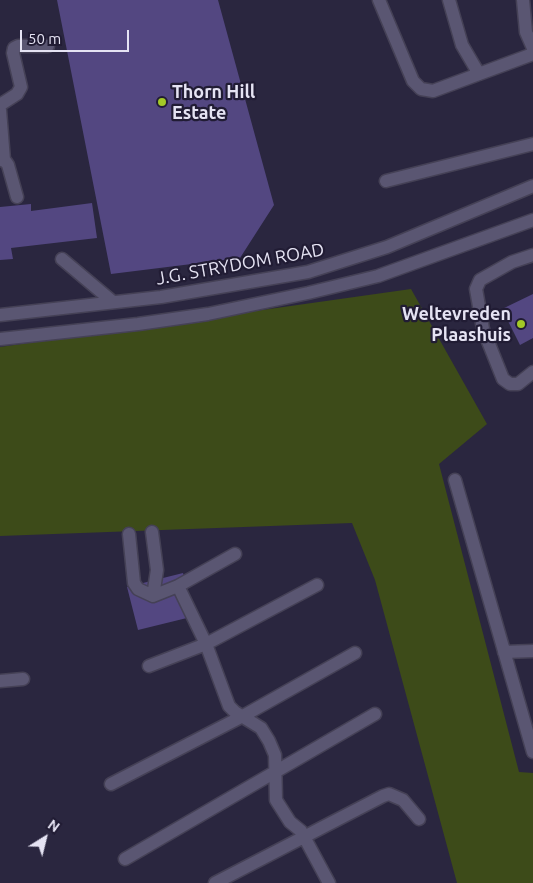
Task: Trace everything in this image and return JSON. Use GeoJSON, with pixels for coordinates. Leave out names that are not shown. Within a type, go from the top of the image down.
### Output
{"type":"FeatureCollection","features":[{"type":"Feature","properties":{"kind":"street"},"geometry":{"type":"LineString","coordinates":[[380,0],[413,81],[421,89],[432,91],[533,54]]}},
{"type":"Feature","properties":{"kind":"street"},"geometry":{"type":"LineString","coordinates":[[449,0],[462,45],[479,74]]}},
{"type":"Feature","properties":{"kind":"street"},"geometry":{"type":"LineString","coordinates":[[523,0],[526,32],[533,48]]}},
{"type":"Feature","properties":{"kind":"street"},"geometry":{"type":"LineString","coordinates":[[0,105],[17,94],[21,87],[12,53],[14,48],[18,46],[48,46]]}},
{"type":"Feature","properties":{"kind":"street"},"geometry":{"type":"LineString","coordinates":[[0,110],[2,160],[8,165],[17,197]]}},
{"type":"Feature","properties":{"kind":"street"},"geometry":{"type":"LineString","coordinates":[[386,181],[533,144]]}},
{"type":"Feature","properties":{"kind":"street","name":"J.G. STRYDOM ROAD"},"geometry":{"type":"LineString","coordinates":[[0,315],[161,297],[308,272],[387,247],[533,186]]}},
{"type":"Feature","properties":{"kind":"street"},"geometry":{"type":"LineString","coordinates":[[0,339],[138,324],[208,314],[308,293],[394,270],[533,220]]}},
{"type":"Feature","properties":{"kind":"street"},"geometry":{"type":"LineString","coordinates":[[533,255],[512,262],[480,280],[476,289],[483,329],[503,379],[510,384],[518,384],[533,372]]}},
{"type":"Feature","properties":{"kind":"street"},"geometry":{"type":"LineString","coordinates":[[62,259],[113,302]]}},
{"type":"Feature","properties":{"kind":"street"},"geometry":{"type":"LineString","coordinates":[[455,480],[533,752]]}},
{"type":"Feature","properties":{"kind":"street"},"geometry":{"type":"LineString","coordinates":[[152,532],[156,570],[152,596]]}},
{"type":"Feature","properties":{"kind":"street"},"geometry":{"type":"LineString","coordinates":[[129,534],[134,583],[138,589],[152,596],[178,586],[235,554]]}},
{"type":"Feature","properties":{"kind":"street"},"geometry":{"type":"LineString","coordinates":[[149,666],[206,644],[317,585]]}},
{"type":"Feature","properties":{"kind":"street"},"geometry":{"type":"LineString","coordinates":[[178,586],[206,644],[229,706],[235,712],[261,728],[269,741],[275,756],[276,800],[290,822],[304,836],[329,883]]}},
{"type":"Feature","properties":{"kind":"street"},"geometry":{"type":"LineString","coordinates":[[504,652],[533,651]]}},
{"type":"Feature","properties":{"kind":"street"},"geometry":{"type":"LineString","coordinates":[[111,784],[243,716],[355,653]]}},
{"type":"Feature","properties":{"kind":"street"},"geometry":{"type":"LineString","coordinates":[[0,681],[23,679]]}},
{"type":"Feature","properties":{"kind":"street"},"geometry":{"type":"LineString","coordinates":[[125,859],[375,714]]}},
{"type":"Feature","properties":{"kind":"street"},"geometry":{"type":"LineString","coordinates":[[215,883],[304,836],[390,794],[403,800],[419,818]]}},
{"type":"Feature","properties":{"kind":"green space"},"geometry":{"type":"Polygon","coordinates":[[[411,289],[487,424],[439,464],[519,772],[533,773],[533,883],[457,883],[375,580],[352,523],[0,536],[0,347],[411,289]]]}},
{"type":"Feature","properties":{"kind":"building","name":"Thorn Hill Estate"},"geometry":{"type":"Polygon","coordinates":[[[57,0],[218,0],[274,205],[240,258],[111,274],[57,0]]]}},
{"type":"Feature","properties":{"kind":"building"},"geometry":{"type":"Polygon","coordinates":[[[92,203],[97,238],[11,248],[13,259],[0,260],[0,207],[31,204],[31,211],[92,203]]]}},
{"type":"Feature","properties":{"kind":"building","name":"Weltevreden Plaashuis"},"geometry":{"type":"Polygon","coordinates":[[[533,294],[533,338],[520,345],[502,309],[533,294]]]}},
{"type":"Feature","properties":{"kind":"building"},"geometry":{"type":"Polygon","coordinates":[[[183,573],[195,616],[138,630],[127,587],[183,573]]]}},
{"type":"Feature","properties":{"kind":"place","name":"Thorn Hill Estate"},"geometry":{"type":"Point","coordinates":[162,102]}},
{"type":"Feature","properties":{"kind":"place","name":"Weltevreden Plaashuis"},"geometry":{"type":"Point","coordinates":[521,324]}}]}
